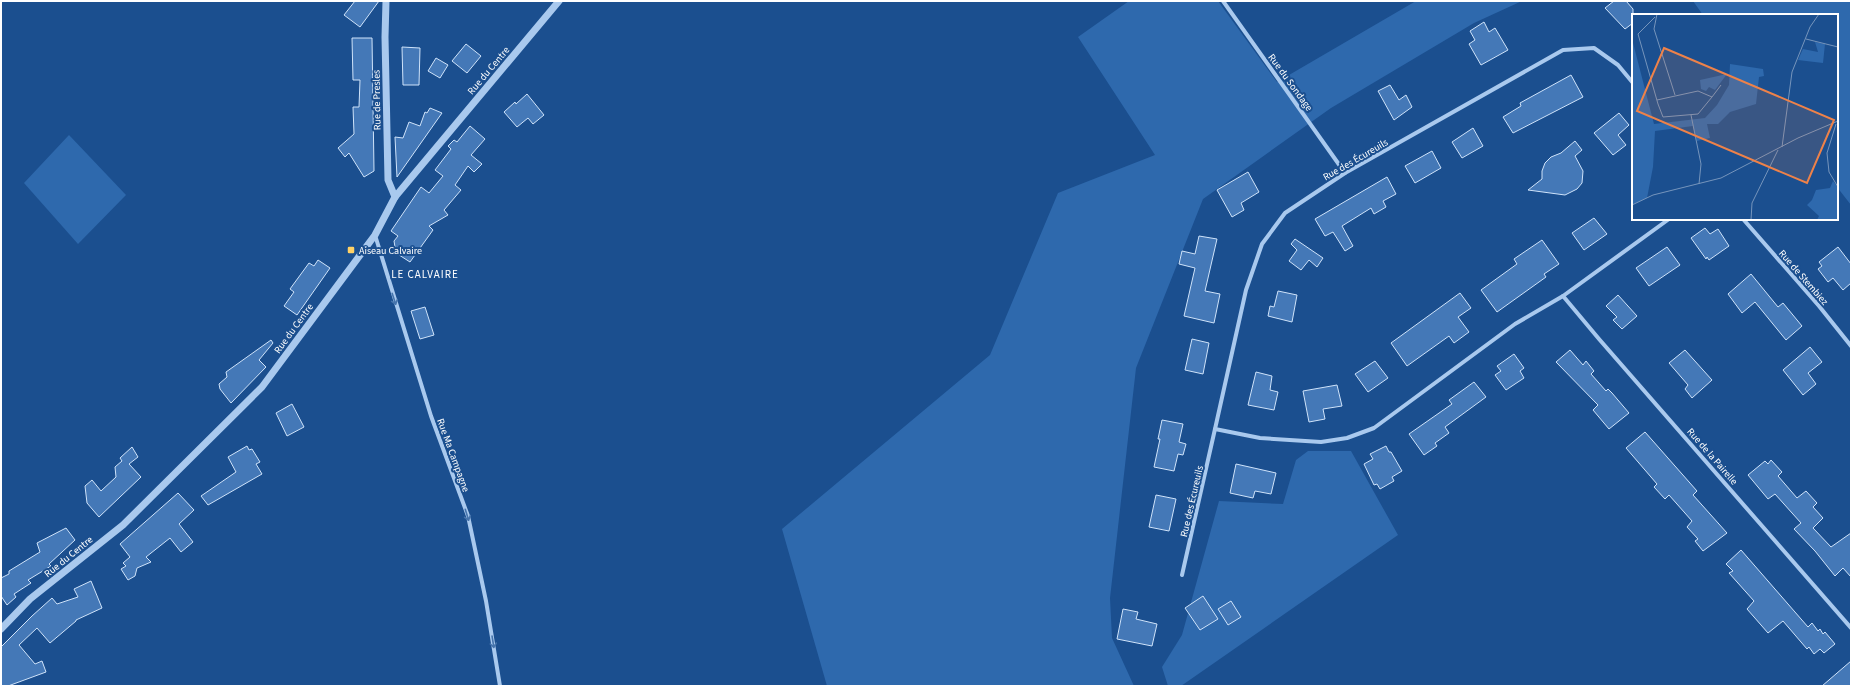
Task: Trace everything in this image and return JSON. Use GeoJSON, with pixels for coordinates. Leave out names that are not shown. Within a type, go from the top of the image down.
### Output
{"type":"FeatureCollection","features":[{"type":"Feature","properties":{"kind":"street","name":"Rue de Presles"},"geometry":{"type":"LineString","coordinates":[[386,1],[385,37],[388,180],[395,197]]}},
{"type":"Feature","properties":{"kind":"street","name":"Rue du Centre"},"geometry":{"type":"LineString","coordinates":[[1,629],[30,599],[123,525],[262,386],[375,235],[395,197],[559,1]]}},
{"type":"Feature","properties":{"kind":"street","name":"Rue du Sondage"},"geometry":{"type":"LineString","coordinates":[[1223,1],[1345,173]]}},
{"type":"Feature","properties":{"kind":"street","name":"Rue des Écureuils"},"geometry":{"type":"LineString","coordinates":[[1182,576],[1246,290],[1262,244],[1286,213],[1345,173],[1563,50],[1594,48],[1618,65],[1632,82]]}},
{"type":"Feature","properties":{"kind":"street"},"geometry":{"type":"LineString","coordinates":[[1215,429],[1260,438],[1321,442],[1347,438],[1374,428],[1515,324],[1563,296],[1668,220]]}},
{"type":"Feature","properties":{"kind":"street","name":"Rue de Stembiez"},"geometry":{"type":"LineString","coordinates":[[1744,220],[1819,306],[1851,346]]}},
{"type":"Feature","properties":{"kind":"street","name":"Rue Ma Campagne"},"geometry":{"type":"LineString","coordinates":[[375,235],[431,416],[468,516],[486,600],[500,686]]}},
{"type":"Feature","properties":{"kind":"street","name":"Rue de la Pairelle"},"geometry":{"type":"LineString","coordinates":[[1563,296],[1851,628]]}},
{"type":"Feature","properties":{"kind":"shaded area"},"geometry":{"type":"Polygon","coordinates":[[[1129,1],[1218,1],[1277,82],[1416,1],[1522,1],[1474,23],[1331,108],[1203,199],[1136,368],[1110,598],[1112,638],[1134,686],[827,686],[782,529],[990,355],[1058,193],[1155,155],[1078,37],[1129,1]]]}},
{"type":"Feature","properties":{"kind":"shaded area"},"geometry":{"type":"Polygon","coordinates":[[[1693,1],[1851,1],[1851,205],[1838,188],[1838,14],[1702,14],[1693,1]]]}},
{"type":"Feature","properties":{"kind":"shaded area"},"geometry":{"type":"Polygon","coordinates":[[[69,135],[126,195],[78,244],[24,183],[69,135]]]}},
{"type":"Feature","properties":{"kind":"shaded area"},"geometry":{"type":"Polygon","coordinates":[[[1308,451],[1351,451],[1398,535],[1181,686],[1168,686],[1162,667],[1182,635],[1219,501],[1283,504],[1296,460],[1308,451]]]}},
{"type":"Feature","properties":{"kind":"building"},"geometry":{"type":"Polygon","coordinates":[[[355,1],[379,1],[360,27],[344,15],[355,1]]]}},
{"type":"Feature","properties":{"kind":"building"},"geometry":{"type":"Polygon","coordinates":[[[1614,1],[1626,1],[1633,9],[1632,24],[1625,29],[1605,8],[1614,1]]]}},
{"type":"Feature","properties":{"kind":"building"},"geometry":{"type":"Polygon","coordinates":[[[1484,22],[1489,32],[1495,28],[1508,50],[1481,65],[1469,44],[1475,40],[1470,31],[1484,22]]]}},
{"type":"Feature","properties":{"kind":"building"},"geometry":{"type":"Polygon","coordinates":[[[352,38],[372,38],[374,171],[364,177],[349,153],[345,157],[338,148],[354,134],[353,107],[359,107],[360,80],[353,80],[352,38]]]}},
{"type":"Feature","properties":{"kind":"building"},"geometry":{"type":"Polygon","coordinates":[[[466,44],[481,56],[467,73],[452,61],[466,44]]]}},
{"type":"Feature","properties":{"kind":"building"},"geometry":{"type":"Polygon","coordinates":[[[402,47],[420,48],[419,85],[403,85],[402,47]]]}},
{"type":"Feature","properties":{"kind":"building"},"geometry":{"type":"Polygon","coordinates":[[[436,58],[448,65],[440,78],[428,71],[436,58]]]}},
{"type":"Feature","properties":{"kind":"building"},"geometry":{"type":"Polygon","coordinates":[[[1571,75],[1583,97],[1513,133],[1503,117],[1521,106],[1520,103],[1571,75]]]}},
{"type":"Feature","properties":{"kind":"building"},"geometry":{"type":"Polygon","coordinates":[[[1390,85],[1399,100],[1406,95],[1412,107],[1394,120],[1378,91],[1390,85]]]}},
{"type":"Feature","properties":{"kind":"building"},"geometry":{"type":"Polygon","coordinates":[[[527,94],[544,115],[533,124],[528,118],[517,127],[504,112],[527,94]]]}},
{"type":"Feature","properties":{"kind":"building"},"geometry":{"type":"Polygon","coordinates":[[[430,108],[442,113],[397,177],[395,137],[403,138],[409,122],[420,126],[425,112],[427,113],[430,108]]]}},
{"type":"Feature","properties":{"kind":"building"},"geometry":{"type":"Polygon","coordinates":[[[1619,113],[1629,125],[1618,135],[1626,145],[1613,155],[1594,133],[1619,113]]]}},
{"type":"Feature","properties":{"kind":"building"},"geometry":{"type":"Polygon","coordinates":[[[470,126],[485,139],[471,155],[482,164],[474,172],[468,166],[455,185],[461,190],[444,210],[448,215],[429,226],[433,230],[410,262],[396,253],[394,241],[398,236],[391,231],[421,187],[429,193],[443,176],[435,170],[451,149],[448,146],[454,140],[457,142],[470,126]]]}},
{"type":"Feature","properties":{"kind":"building"},"geometry":{"type":"Polygon","coordinates":[[[1473,128],[1483,146],[1462,158],[1452,142],[1473,128]]]}},
{"type":"Feature","properties":{"kind":"building"},"geometry":{"type":"Polygon","coordinates":[[[1575,141],[1582,150],[1575,156],[1583,171],[1582,183],[1577,189],[1565,195],[1528,190],[1542,179],[1542,171],[1545,163],[1551,157],[1561,153],[1575,141]]]}},
{"type":"Feature","properties":{"kind":"building"},"geometry":{"type":"Polygon","coordinates":[[[1432,151],[1441,168],[1415,183],[1405,166],[1432,151]]]}},
{"type":"Feature","properties":{"kind":"building"},"geometry":{"type":"Polygon","coordinates":[[[1248,172],[1259,192],[1241,203],[1244,210],[1232,217],[1217,190],[1248,172]]]}},
{"type":"Feature","properties":{"kind":"building"},"geometry":{"type":"Polygon","coordinates":[[[1387,177],[1396,194],[1383,201],[1386,207],[1374,214],[1371,208],[1342,226],[1353,246],[1345,251],[1333,232],[1325,236],[1315,219],[1387,177]]]}},
{"type":"Feature","properties":{"kind":"building"},"geometry":{"type":"Polygon","coordinates":[[[1594,218],[1607,234],[1584,250],[1572,233],[1594,218]]]}},
{"type":"Feature","properties":{"kind":"building"},"geometry":{"type":"Polygon","coordinates":[[[1705,228],[1710,234],[1718,229],[1729,246],[1709,260],[1707,257],[1706,259],[1691,238],[1705,228]]]}},
{"type":"Feature","properties":{"kind":"building"},"geometry":{"type":"Polygon","coordinates":[[[1199,236],[1217,239],[1205,291],[1220,294],[1214,323],[1184,316],[1195,268],[1179,264],[1182,251],[1195,254],[1199,236]]]}},
{"type":"Feature","properties":{"kind":"building"},"geometry":{"type":"Polygon","coordinates":[[[1295,239],[1323,258],[1317,267],[1309,260],[1301,270],[1289,261],[1297,250],[1291,244],[1295,239]]]}},
{"type":"Feature","properties":{"kind":"building"},"geometry":{"type":"Polygon","coordinates":[[[1542,240],[1559,264],[1544,274],[1546,277],[1497,312],[1481,290],[1517,264],[1514,259],[1542,240]]]}},
{"type":"Feature","properties":{"kind":"building"},"geometry":{"type":"Polygon","coordinates":[[[1667,247],[1680,265],[1649,286],[1636,268],[1667,247]]]}},
{"type":"Feature","properties":{"kind":"building"},"geometry":{"type":"Polygon","coordinates":[[[1838,247],[1851,264],[1851,283],[1843,290],[1833,278],[1828,282],[1818,269],[1822,266],[1819,262],[1838,247]]]}},
{"type":"Feature","properties":{"kind":"building"},"geometry":{"type":"Polygon","coordinates":[[[318,260],[330,268],[297,315],[284,306],[294,292],[290,289],[309,263],[314,266],[318,260]]]}},
{"type":"Feature","properties":{"kind":"building"},"geometry":{"type":"Polygon","coordinates":[[[1751,274],[1778,307],[1783,303],[1802,326],[1786,340],[1755,302],[1742,313],[1728,294],[1751,274]]]}},
{"type":"Feature","properties":{"kind":"building"},"geometry":{"type":"Polygon","coordinates":[[[1278,291],[1297,295],[1292,322],[1268,316],[1270,306],[1274,307],[1278,291]]]}},
{"type":"Feature","properties":{"kind":"building"},"geometry":{"type":"Polygon","coordinates":[[[1460,293],[1471,308],[1458,317],[1469,332],[1454,343],[1449,336],[1407,366],[1391,343],[1460,293]]]}},
{"type":"Feature","properties":{"kind":"building"},"geometry":{"type":"Polygon","coordinates":[[[1618,295],[1637,316],[1622,329],[1613,320],[1617,317],[1606,306],[1618,295]]]}},
{"type":"Feature","properties":{"kind":"building"},"geometry":{"type":"Polygon","coordinates":[[[425,307],[434,335],[420,339],[411,311],[425,307]]]}},
{"type":"Feature","properties":{"kind":"building"},"geometry":{"type":"Polygon","coordinates":[[[1192,339],[1209,343],[1203,374],[1185,370],[1192,339]]]}},
{"type":"Feature","properties":{"kind":"building"},"geometry":{"type":"Polygon","coordinates":[[[271,340],[273,343],[259,360],[266,367],[231,403],[220,389],[219,384],[227,377],[226,372],[271,340]]]}},
{"type":"Feature","properties":{"kind":"building"},"geometry":{"type":"Polygon","coordinates":[[[1810,347],[1822,362],[1808,373],[1816,384],[1803,395],[1783,370],[1810,347]]]}},
{"type":"Feature","properties":{"kind":"building"},"geometry":{"type":"Polygon","coordinates":[[[1570,350],[1583,365],[1586,361],[1594,371],[1591,374],[1606,391],[1608,389],[1612,393],[1629,413],[1609,429],[1593,410],[1598,405],[1556,362],[1570,350]]]}},
{"type":"Feature","properties":{"kind":"building"},"geometry":{"type":"Polygon","coordinates":[[[1685,350],[1712,380],[1692,398],[1685,389],[1688,385],[1669,363],[1685,350]]]}},
{"type":"Feature","properties":{"kind":"building"},"geometry":{"type":"Polygon","coordinates":[[[1514,354],[1524,368],[1520,371],[1524,378],[1506,390],[1495,375],[1501,371],[1497,366],[1514,354]]]}},
{"type":"Feature","properties":{"kind":"building"},"geometry":{"type":"Polygon","coordinates":[[[1375,361],[1388,378],[1368,392],[1355,374],[1375,361]]]}},
{"type":"Feature","properties":{"kind":"building"},"geometry":{"type":"Polygon","coordinates":[[[1256,372],[1272,376],[1270,390],[1278,392],[1274,410],[1248,405],[1256,372]]]}},
{"type":"Feature","properties":{"kind":"building"},"geometry":{"type":"Polygon","coordinates":[[[1474,382],[1486,397],[1445,427],[1449,433],[1435,443],[1437,446],[1424,455],[1409,434],[1452,404],[1449,400],[1474,382]]]}},
{"type":"Feature","properties":{"kind":"building"},"geometry":{"type":"Polygon","coordinates":[[[1337,385],[1342,406],[1323,409],[1325,419],[1309,422],[1303,391],[1337,385]]]}},
{"type":"Feature","properties":{"kind":"building"},"geometry":{"type":"Polygon","coordinates":[[[292,404],[304,427],[287,436],[276,413],[292,404]]]}},
{"type":"Feature","properties":{"kind":"building"},"geometry":{"type":"Polygon","coordinates":[[[1162,420],[1183,424],[1179,442],[1186,444],[1183,455],[1178,454],[1174,471],[1154,467],[1160,439],[1158,439],[1162,420]]]}},
{"type":"Feature","properties":{"kind":"building"},"geometry":{"type":"Polygon","coordinates":[[[1645,432],[1697,491],[1693,495],[1727,533],[1703,551],[1695,541],[1698,539],[1687,527],[1692,521],[1669,495],[1665,499],[1654,487],[1657,484],[1626,448],[1645,432]]]}},
{"type":"Feature","properties":{"kind":"building"},"geometry":{"type":"Polygon","coordinates":[[[247,446],[249,450],[252,449],[260,462],[256,464],[262,474],[208,505],[201,496],[236,472],[228,457],[247,446]]]}},
{"type":"Feature","properties":{"kind":"building"},"geometry":{"type":"Polygon","coordinates":[[[1386,446],[1402,471],[1392,477],[1394,481],[1380,489],[1377,484],[1374,485],[1364,464],[1373,459],[1370,454],[1386,446]]]}},
{"type":"Feature","properties":{"kind":"building"},"geometry":{"type":"Polygon","coordinates":[[[132,447],[138,457],[129,464],[141,477],[99,517],[87,503],[85,486],[92,480],[101,491],[116,477],[115,467],[122,461],[120,458],[132,447]]]}},
{"type":"Feature","properties":{"kind":"building"},"geometry":{"type":"Polygon","coordinates":[[[1771,460],[1782,472],[1778,476],[1797,498],[1806,491],[1817,503],[1813,507],[1823,518],[1813,528],[1831,547],[1851,533],[1851,577],[1843,568],[1835,576],[1815,551],[1794,529],[1801,523],[1775,494],[1768,499],[1748,475],[1765,461],[1768,464],[1771,460]]]}},
{"type":"Feature","properties":{"kind":"building"},"geometry":{"type":"Polygon","coordinates":[[[1236,464],[1276,473],[1271,494],[1255,491],[1253,498],[1230,493],[1236,464]]]}},
{"type":"Feature","properties":{"kind":"building"},"geometry":{"type":"Polygon","coordinates":[[[178,493],[194,510],[179,524],[193,542],[181,552],[170,538],[146,557],[151,562],[137,568],[135,576],[128,580],[121,569],[126,566],[123,563],[130,557],[120,544],[178,493]]]}},
{"type":"Feature","properties":{"kind":"building"},"geometry":{"type":"Polygon","coordinates":[[[1156,495],[1176,499],[1169,531],[1149,527],[1156,495]]]}},
{"type":"Feature","properties":{"kind":"building"},"geometry":{"type":"Polygon","coordinates":[[[66,528],[75,540],[49,564],[51,566],[28,580],[31,583],[14,594],[16,597],[7,605],[1,596],[1,578],[9,574],[9,571],[40,552],[37,543],[66,528]]]}},
{"type":"Feature","properties":{"kind":"building"},"geometry":{"type":"Polygon","coordinates":[[[1741,550],[1808,627],[1812,623],[1818,631],[1820,629],[1823,634],[1825,632],[1835,644],[1824,653],[1820,649],[1814,654],[1809,647],[1807,649],[1783,621],[1768,633],[1747,609],[1754,601],[1729,573],[1733,571],[1726,564],[1741,550]]]}},
{"type":"Feature","properties":{"kind":"building"},"geometry":{"type":"Polygon","coordinates":[[[91,581],[102,608],[76,620],[50,643],[37,628],[19,645],[35,664],[42,661],[46,672],[8,686],[1,686],[1,647],[52,598],[57,604],[78,597],[74,589],[91,581]]]}},
{"type":"Feature","properties":{"kind":"building"},"geometry":{"type":"Polygon","coordinates":[[[1203,596],[1218,619],[1200,630],[1185,608],[1203,596]]]}},
{"type":"Feature","properties":{"kind":"building"},"geometry":{"type":"Polygon","coordinates":[[[1231,601],[1241,617],[1228,625],[1218,609],[1231,601]]]}},
{"type":"Feature","properties":{"kind":"building"},"geometry":{"type":"Polygon","coordinates":[[[1123,609],[1138,612],[1136,619],[1157,624],[1152,646],[1117,639],[1123,609]]]}},
{"type":"Feature","properties":{"kind":"building"},"geometry":{"type":"Polygon","coordinates":[[[1851,661],[1851,686],[1822,686],[1851,661]]]}},
{"type":"Feature","properties":{"kind":"place","name":"Aiseau Calvaire"},"geometry":{"type":"Point","coordinates":[351,250]}},
{"type":"Feature","properties":{"kind":"district","name":"LE CALVAIRE"},"geometry":{"type":"Point","coordinates":[425,274]}}]}
